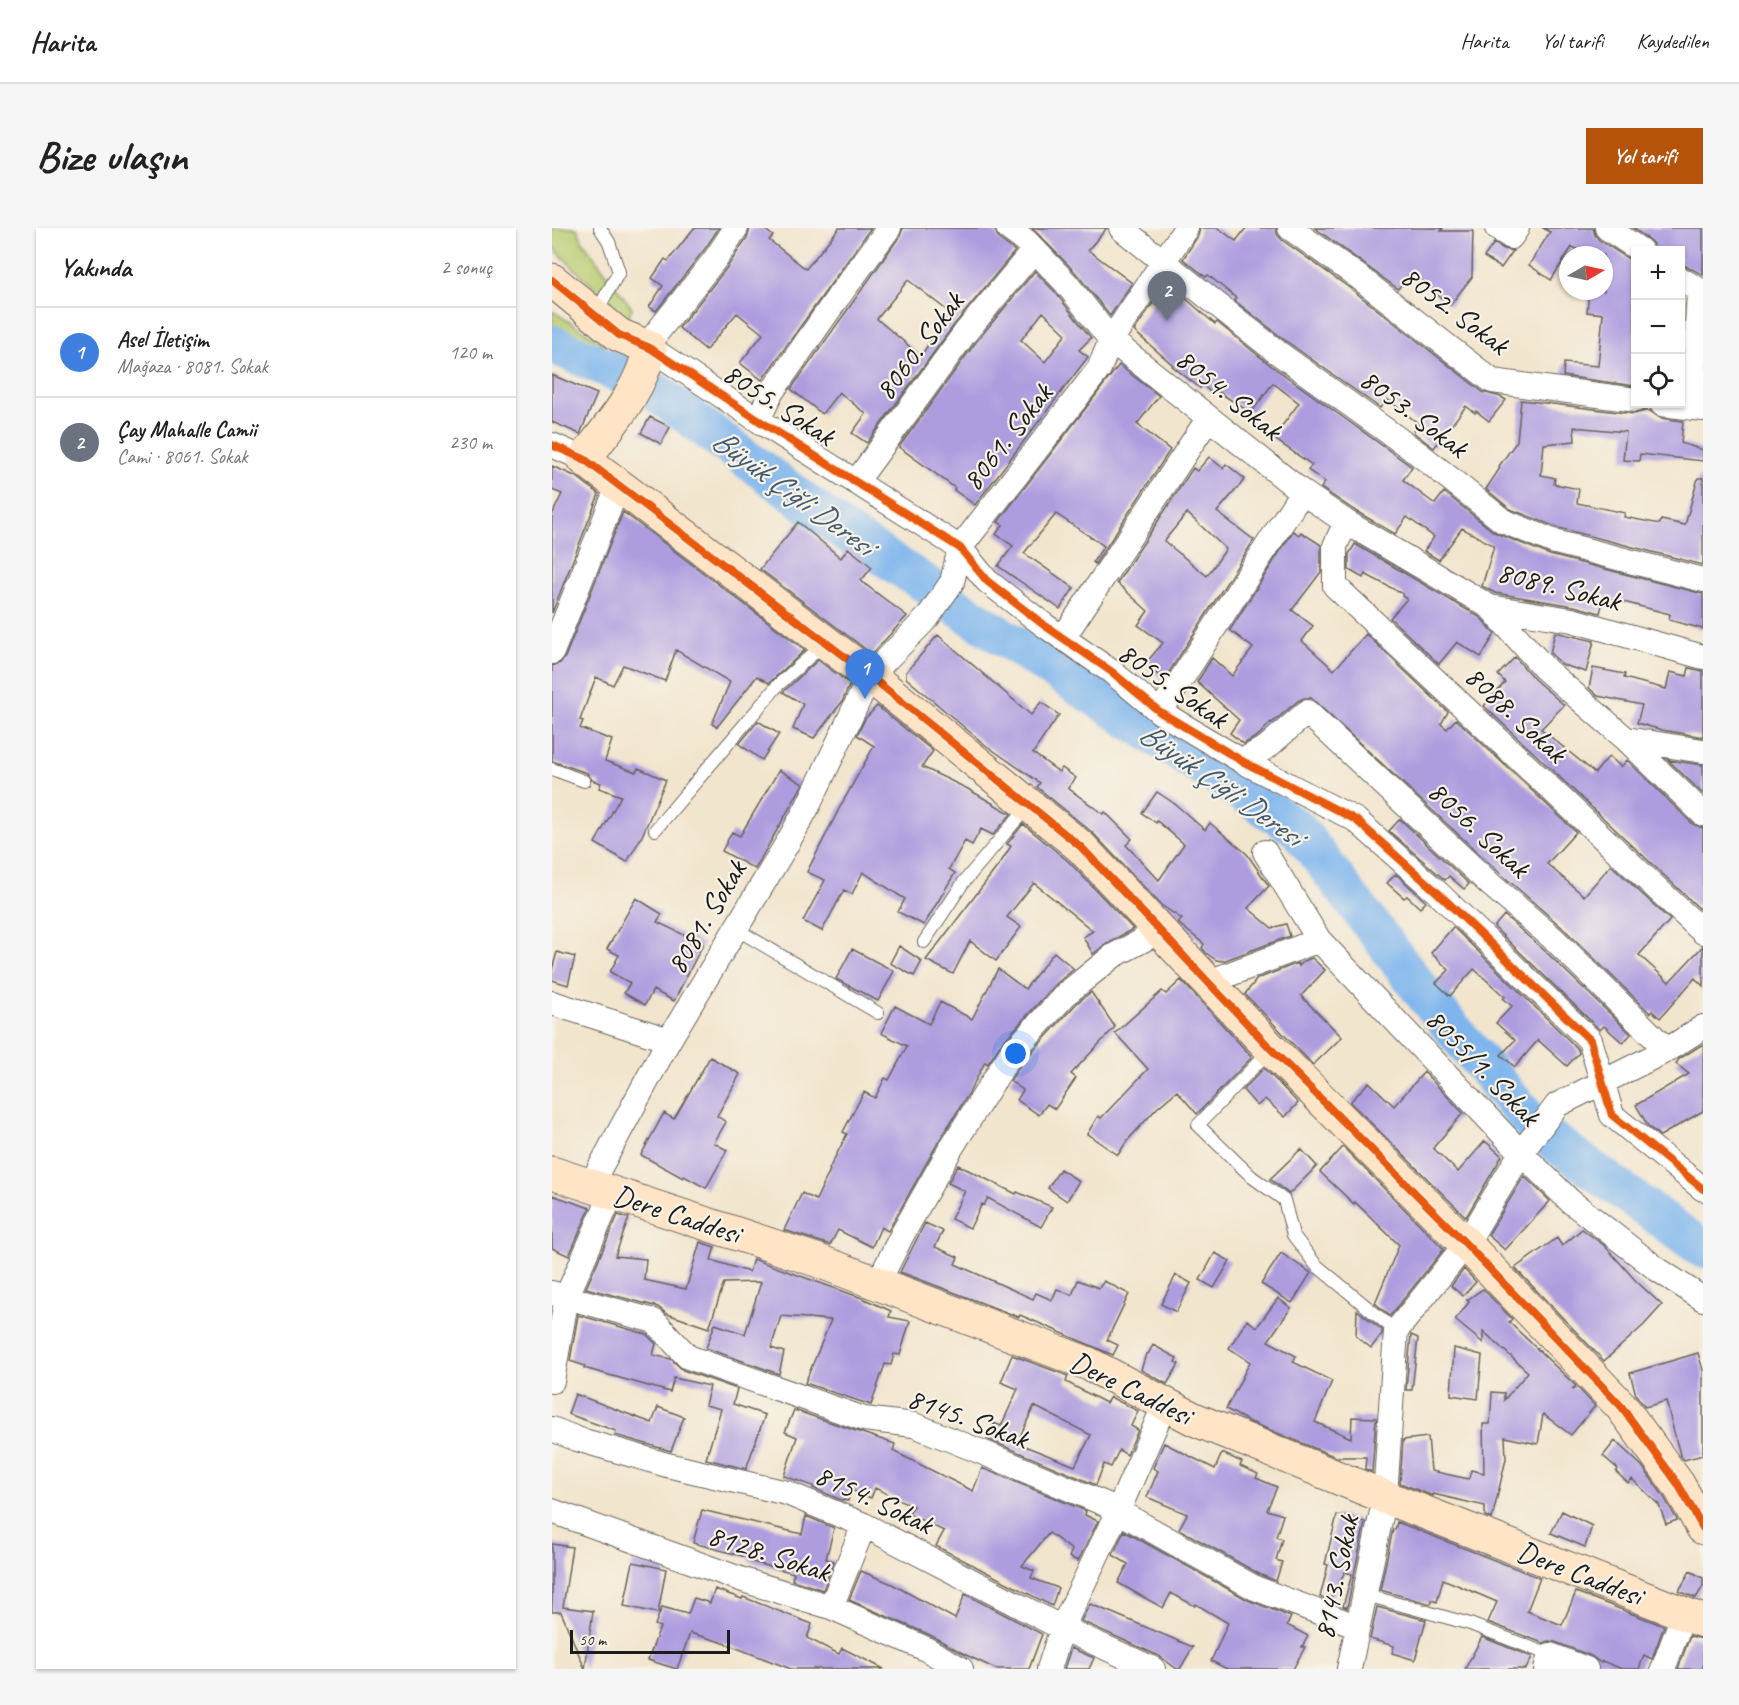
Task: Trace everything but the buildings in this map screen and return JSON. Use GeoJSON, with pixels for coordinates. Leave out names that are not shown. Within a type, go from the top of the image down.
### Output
{"type":"FeatureCollection","features":[{"type":"Feature","properties":{"kind":"street"},"geometry":{"type":"LineString","coordinates":[[584,459],[625,405],[655,335],[716,258],[736,228]]}},
{"type":"Feature","properties":{"kind":"street"},"geometry":{"type":"LineString","coordinates":[[758,420],[771,393],[889,228]]}},
{"type":"Feature","properties":{"kind":"street","name":"8054. Sokak"},"geometry":{"type":"LineString","coordinates":[[1008,228],[1034,250],[1066,283],[1111,340],[1302,492],[1346,522]]}},
{"type":"Feature","properties":{"kind":"street","name":"8053. Sokak"},"geometry":{"type":"LineString","coordinates":[[1121,228],[1277,352],[1419,454],[1503,521],[1555,542],[1703,580]]}},
{"type":"Feature","properties":{"kind":"street","name":"8061. Sokak"},"geometry":{"type":"LineString","coordinates":[[870,676],[928,616],[952,582],[960,548],[1099,369],[1111,340],[1186,228]]}},
{"type":"Feature","properties":{"kind":"street","name":"8052. Sokak"},"geometry":{"type":"LineString","coordinates":[[1290,228],[1360,278],[1492,381],[1631,399]]}},
{"type":"Feature","properties":{"kind":"street"},"geometry":{"type":"LineString","coordinates":[[1497,228],[1511,237],[1517,228]]}},
{"type":"Feature","properties":{"kind":"street"},"geometry":{"type":"LineString","coordinates":[[1607,228],[1634,246]]}},
{"type":"Feature","properties":{"kind":"street","name":"8060. Sokak"},"geometry":{"type":"LineString","coordinates":[[856,482],[965,333],[1034,250]]}},
{"type":"Feature","properties":{"kind":"street","name":"8055. Sokak"},"geometry":{"type":"LineString","coordinates":[[552,280],[619,335],[648,355],[758,420],[960,548],[987,581],[1112,672],[1160,712],[1242,761],[1356,820],[1385,844],[1590,1040],[1612,1115],[1703,1189]]}},
{"type":"Feature","properties":{"kind":"street"},"geometry":{"type":"LineString","coordinates":[[1694,288],[1697,408]]}},
{"type":"Feature","properties":{"kind":"street"},"geometry":{"type":"LineString","coordinates":[[1063,638],[1208,419]]}},
{"type":"Feature","properties":{"kind":"street"},"geometry":{"type":"LineString","coordinates":[[552,445],[584,459],[870,676],[1081,847],[1271,1048],[1466,1244],[1621,1406],[1678,1484],[1703,1528]]}},
{"type":"Feature","properties":{"kind":"street"},"geometry":{"type":"LineString","coordinates":[[552,652],[618,486]]}},
{"type":"Feature","properties":{"kind":"street"},"geometry":{"type":"LineString","coordinates":[[1160,712],[1302,492]]}},
{"type":"Feature","properties":{"kind":"street","name":"8089. Sokak"},"geometry":{"type":"LineString","coordinates":[[1346,522],[1490,606],[1572,620],[1703,657]]}},
{"type":"Feature","properties":{"kind":"street","name":"8088. Sokak"},"geometry":{"type":"LineString","coordinates":[[1346,522],[1335,546],[1335,586],[1703,932]]}},
{"type":"Feature","properties":{"kind":"street"},"geometry":{"type":"LineString","coordinates":[[1490,606],[1545,669],[1626,739],[1703,814]]}},
{"type":"Feature","properties":{"kind":"street","name":"8081. Sokak"},"geometry":{"type":"LineString","coordinates":[[552,1381],[560,1295],[601,1189],[669,1040],[808,806],[870,676]]}},
{"type":"Feature","properties":{"kind":"street","name":"8056. Sokak"},"geometry":{"type":"LineString","coordinates":[[1242,761],[1267,747],[1307,712],[1491,885],[1555,940],[1667,1050]]}},
{"type":"Feature","properties":{"kind":"street"},"geometry":{"type":"LineString","coordinates":[[1626,739],[1703,751]]}},
{"type":"Feature","properties":{"kind":"street","name":"8055/1. Sokak"},"geometry":{"type":"LineString","coordinates":[[1265,852],[1319,940],[1570,1201],[1657,1269],[1703,1299]]}},
{"type":"Feature","properties":{"kind":"street"},"geometry":{"type":"LineString","coordinates":[[878,1283],[951,1148],[1010,1054],[1067,993],[1113,956],[1160,931]]}},
{"type":"Feature","properties":{"kind":"street"},"geometry":{"type":"LineString","coordinates":[[1209,982],[1319,940]]}},
{"type":"Feature","properties":{"kind":"street"},"geometry":{"type":"LineString","coordinates":[[552,1003],[669,1040]]}},
{"type":"Feature","properties":{"kind":"street"},"geometry":{"type":"LineString","coordinates":[[1396,1331],[1466,1244],[1523,1150],[1557,1105],[1667,1050],[1703,1027]]}},
{"type":"Feature","properties":{"kind":"street","name":"Dere Caddesi"},"geometry":{"type":"LineString","coordinates":[[552,1173],[816,1260],[1089,1364],[1194,1419],[1385,1497],[1693,1617]]}},
{"type":"Feature","properties":{"kind":"street","name":"8145. Sokak"},"geometry":{"type":"LineString","coordinates":[[560,1295],[654,1321],[688,1357],[864,1419],[914,1425],[1105,1504],[1255,1588],[1358,1627]]}},
{"type":"Feature","properties":{"kind":"street","name":"8143. Sokak"},"geometry":{"type":"LineString","coordinates":[[1350,1669],[1385,1497],[1396,1331]]}},
{"type":"Feature","properties":{"kind":"street"},"geometry":{"type":"LineString","coordinates":[[1049,1669],[1062,1628],[1118,1511],[1165,1404]]}},
{"type":"Feature","properties":{"kind":"street","name":"8154. Sokak"},"geometry":{"type":"LineString","coordinates":[[552,1429],[577,1439],[667,1465],[787,1493],[864,1526],[1062,1628],[1153,1669]]}},
{"type":"Feature","properties":{"kind":"street","name":"8128. Sokak"},"geometry":{"type":"LineString","coordinates":[[552,1511],[743,1580],[831,1607],[924,1648],[961,1669]]}},
{"type":"Feature","properties":{"kind":"street"},"geometry":{"type":"LineString","coordinates":[[831,1607],[864,1526]]}},
{"type":"Feature","properties":{"kind":"street"},"geometry":{"type":"LineString","coordinates":[[1663,1669],[1693,1617]]}},
{"type":"Feature","properties":{"kind":"street"},"geometry":{"type":"LineString","coordinates":[[1548,1662],[1586,1669]]}},
{"type":"Feature","properties":{"kind":"lane"},"geometry":{"type":"LineString","coordinates":[[594,315],[618,272],[609,242],[600,228]]}},
{"type":"Feature","properties":{"kind":"lane"},"geometry":{"type":"LineString","coordinates":[[655,830],[778,685],[826,643]]}},
{"type":"Feature","properties":{"kind":"lane"},"geometry":{"type":"LineString","coordinates":[[552,769],[584,782]]}},
{"type":"Feature","properties":{"kind":"lane"},"geometry":{"type":"LineString","coordinates":[[924,942],[963,883],[1029,805]]}},
{"type":"Feature","properties":{"kind":"lane"},"geometry":{"type":"LineString","coordinates":[[736,929],[878,1013]]}},
{"type":"Feature","properties":{"kind":"lane"},"geometry":{"type":"LineString","coordinates":[[1271,1048],[1198,1125],[1252,1177],[1284,1200],[1293,1235],[1316,1265],[1396,1331]]}},
{"type":"Feature","properties":{"kind":"lane"},"geometry":{"type":"LineString","coordinates":[[1366,1595],[1470,1624],[1548,1662]]}},
{"type":"Feature","properties":{"kind":"green space"},"geometry":{"type":"Polygon","coordinates":[[[552,228],[577,228],[583,242],[632,308],[627,319],[557,252],[552,245],[552,228]]]}},
{"type":"Feature","properties":{"kind":"green space"},"geometry":{"type":"Polygon","coordinates":[[[552,311],[607,345],[564,340],[552,335],[552,311]]]}},
{"type":"Feature","properties":{"kind":"waterway","name":"Büyük Çiğli Deresi"},"geometry":{"type":"LineString","coordinates":[[552,344],[620,374]]}},
{"type":"Feature","properties":{"kind":"waterway","name":"Büyük Çiğli Deresi"},"geometry":{"type":"LineString","coordinates":[[657,393],[847,533],[932,588]]}},
{"type":"Feature","properties":{"kind":"waterway","name":"Büyük Çiğli Deresi"},"geometry":{"type":"LineString","coordinates":[[954,605],[1298,829],[1426,997],[1533,1125]]}},
{"type":"Feature","properties":{"kind":"waterway","name":"Büyük Çiğli Deresi"},"geometry":{"type":"LineString","coordinates":[[1550,1139],[1703,1249]]}},
{"type":"Feature","properties":{"kind":"cycle path"},"geometry":{"type":"LineString","coordinates":[[552,280],[619,335],[650,348],[758,420],[960,548],[987,581],[1044,625],[1112,672],[1160,712],[1242,761],[1356,820],[1438,893],[1590,1040],[1612,1115],[1703,1189]]}},
{"type":"Feature","properties":{"kind":"cycle path"},"geometry":{"type":"LineString","coordinates":[[552,445],[584,459],[870,676],[1081,847],[1271,1049],[1466,1244],[1621,1406],[1678,1484],[1703,1528]]}},
{"type":"Feature","properties":{"kind":"place","name":"Çay Mahalle Camii"},"geometry":{"type":"Point","coordinates":[1167,321]}},
{"type":"Feature","properties":{"kind":"place","name":"Asel İletişim"},"geometry":{"type":"Point","coordinates":[865,699]}}]}
